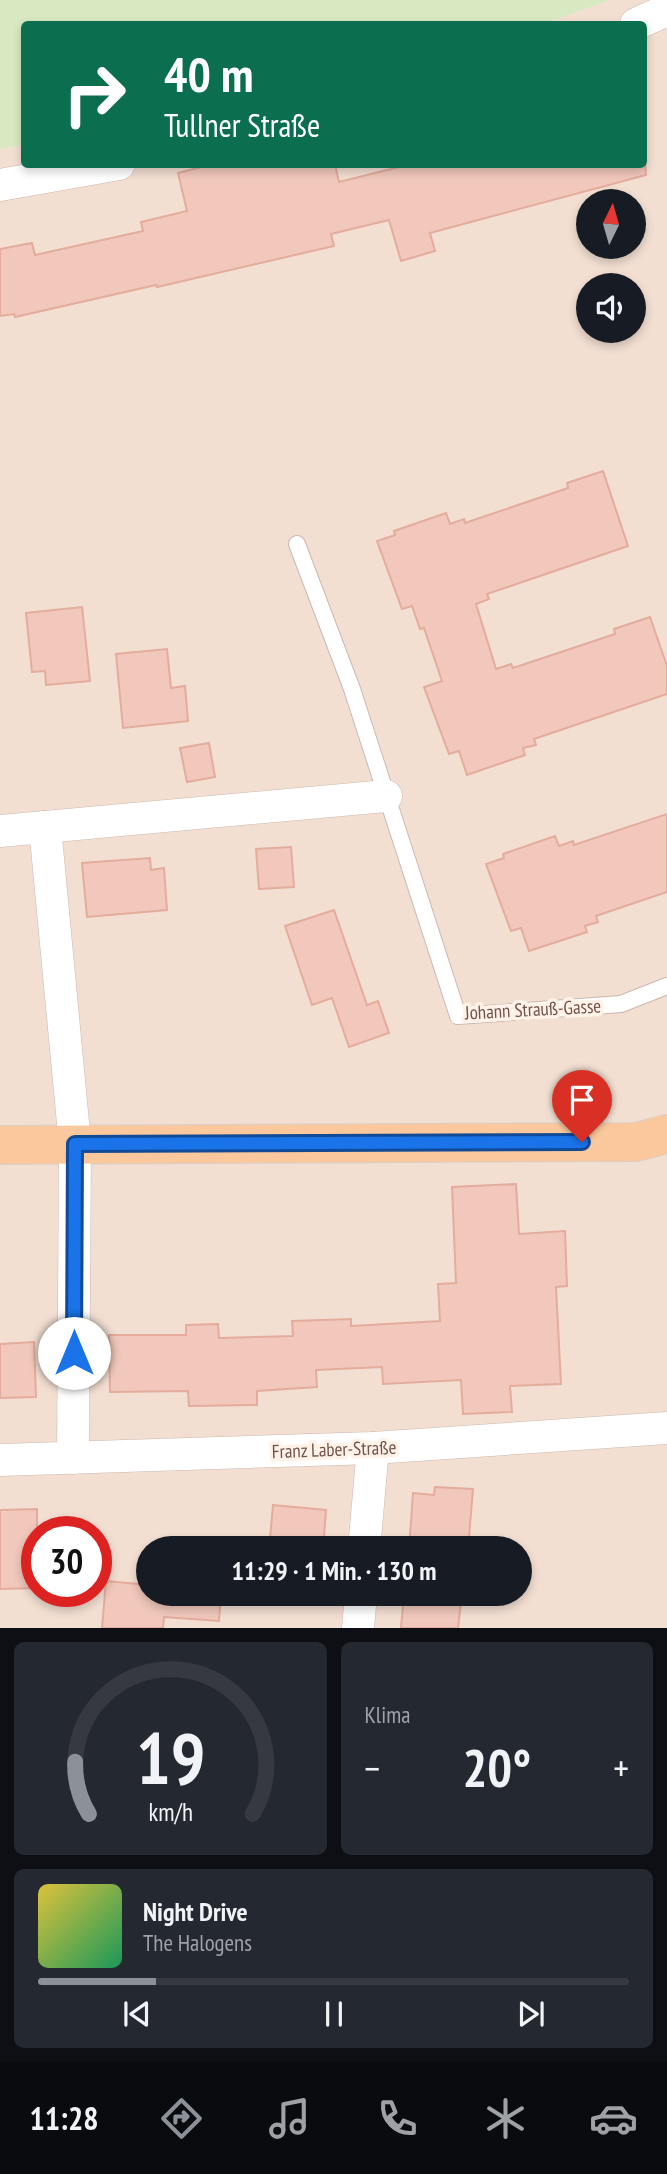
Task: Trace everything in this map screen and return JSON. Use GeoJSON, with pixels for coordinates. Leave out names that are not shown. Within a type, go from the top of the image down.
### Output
{"type":"FeatureCollection","features":[{"type":"Feature","properties":{"kind":"main road"},"geometry":{"type":"LineString","coordinates":[[0,1145],[636,1142],[667,1134]]}},
{"type":"Feature","properties":{"kind":"street"},"geometry":{"type":"LineString","coordinates":[[643,21],[667,10]]}},
{"type":"Feature","properties":{"kind":"street"},"geometry":{"type":"LineString","coordinates":[[0,185],[96,168]]}},
{"type":"Feature","properties":{"kind":"street"},"geometry":{"type":"LineString","coordinates":[[0,831],[386,796]]}},
{"type":"Feature","properties":{"kind":"street"},"geometry":{"type":"LineString","coordinates":[[45,827],[75,1144],[73,1458]]}},
{"type":"Feature","properties":{"kind":"street","name":"Franz Laber-Straße"},"geometry":{"type":"LineString","coordinates":[[0,1460],[373,1448],[667,1428]]}},
{"type":"Feature","properties":{"kind":"street"},"geometry":{"type":"LineString","coordinates":[[365,1536],[373,1448]]}},
{"type":"Feature","properties":{"kind":"street"},"geometry":{"type":"LineString","coordinates":[[358,1628],[360,1606]]}},
{"type":"Feature","properties":{"kind":"lane","name":"Johann Strauß-Gasse"},"geometry":{"type":"LineString","coordinates":[[297,544],[352,689],[458,1016],[621,1004],[667,986]]}},
{"type":"Feature","properties":{"kind":"shaded area"},"geometry":{"type":"Polygon","coordinates":[[[611,0],[667,0],[667,1628],[0,1628],[0,149],[21,146],[21,168],[647,168],[647,21],[552,21],[611,0]]]}},
{"type":"Feature","properties":{"kind":"green space"},"geometry":{"type":"Polygon","coordinates":[[[0,0],[611,0],[552,21],[21,21],[21,146],[0,149],[0,0]]]}},
{"type":"Feature","properties":{"kind":"building"},"geometry":{"type":"Polygon","coordinates":[[[197,168],[336,168],[339,182],[395,168],[645,168],[646,175],[594,189],[576,189],[576,194],[430,233],[435,251],[401,261],[389,220],[331,234],[334,246],[15,317],[14,314],[0,316],[0,249],[32,243],[35,255],[143,231],[141,222],[187,211],[178,173],[197,168]]]}},
{"type":"Feature","properties":{"kind":"building"},"geometry":{"type":"Polygon","coordinates":[[[603,471],[628,546],[487,594],[489,599],[476,604],[496,669],[511,664],[513,668],[615,634],[614,629],[650,617],[667,666],[667,694],[534,739],[536,745],[523,748],[525,755],[467,775],[459,751],[449,754],[424,687],[442,681],[424,628],[420,629],[412,606],[402,609],[377,541],[395,535],[394,531],[446,513],[450,524],[464,519],[465,523],[568,488],[567,483],[603,471]]]}},
{"type":"Feature","properties":{"kind":"building"},"geometry":{"type":"Polygon","coordinates":[[[82,607],[90,681],[46,685],[45,671],[32,672],[26,613],[82,607]]]}},
{"type":"Feature","properties":{"kind":"building"},"geometry":{"type":"Polygon","coordinates":[[[167,649],[171,688],[185,686],[188,721],[123,728],[116,654],[167,649]]]}},
{"type":"Feature","properties":{"kind":"building"},"geometry":{"type":"Polygon","coordinates":[[[209,743],[215,777],[187,782],[180,748],[209,743]]]}},
{"type":"Feature","properties":{"kind":"building"},"geometry":{"type":"Polygon","coordinates":[[[667,814],[667,892],[596,916],[598,922],[585,926],[587,932],[529,951],[521,928],[511,931],[486,864],[504,858],[503,854],[555,836],[559,846],[573,841],[574,845],[667,814]]]}},
{"type":"Feature","properties":{"kind":"building"},"geometry":{"type":"Polygon","coordinates":[[[291,847],[294,887],[259,889],[256,849],[291,847]]]}},
{"type":"Feature","properties":{"kind":"building"},"geometry":{"type":"Polygon","coordinates":[[[150,858],[151,870],[164,868],[167,910],[87,917],[82,863],[150,858]]]}},
{"type":"Feature","properties":{"kind":"building"},"geometry":{"type":"Polygon","coordinates":[[[334,910],[367,1005],[378,1001],[389,1033],[349,1047],[332,998],[312,1005],[285,926],[334,910]]]}},
{"type":"Feature","properties":{"kind":"building"},"geometry":{"type":"Polygon","coordinates":[[[516,1184],[519,1234],[565,1231],[567,1286],[556,1287],[561,1384],[510,1386],[512,1412],[463,1414],[461,1380],[383,1384],[382,1367],[316,1370],[317,1387],[257,1391],[257,1405],[189,1406],[188,1391],[110,1392],[109,1335],[186,1335],[186,1325],[218,1324],[219,1338],[293,1336],[292,1321],[351,1319],[351,1326],[440,1321],[438,1284],[456,1283],[452,1187],[516,1184]]]}},
{"type":"Feature","properties":{"kind":"building"},"geometry":{"type":"Polygon","coordinates":[[[34,1342],[36,1397],[0,1398],[0,1344],[34,1342]]]}},
{"type":"Feature","properties":{"kind":"building"},"geometry":{"type":"Polygon","coordinates":[[[435,1487],[473,1489],[469,1536],[410,1536],[413,1493],[434,1495],[435,1487]]]}},
{"type":"Feature","properties":{"kind":"building"},"geometry":{"type":"Polygon","coordinates":[[[273,1505],[326,1510],[324,1536],[270,1536],[273,1505]]]}},
{"type":"Feature","properties":{"kind":"building"},"geometry":{"type":"Polygon","coordinates":[[[37,1509],[37,1516],[21,1516],[21,1588],[0,1589],[0,1510],[37,1509]]]}},
{"type":"Feature","properties":{"kind":"building"},"geometry":{"type":"Polygon","coordinates":[[[112,1582],[136,1584],[136,1606],[220,1606],[219,1621],[164,1617],[163,1628],[102,1628],[104,1607],[112,1607],[112,1582]]]}},
{"type":"Feature","properties":{"kind":"building"},"geometry":{"type":"Polygon","coordinates":[[[403,1606],[461,1606],[458,1628],[401,1628],[403,1606]]]}},
{"type":"Feature","properties":{"kind":"route"},"geometry":{"type":"LineString","coordinates":[[74,1353],[75,1144],[582,1142]]}}]}
